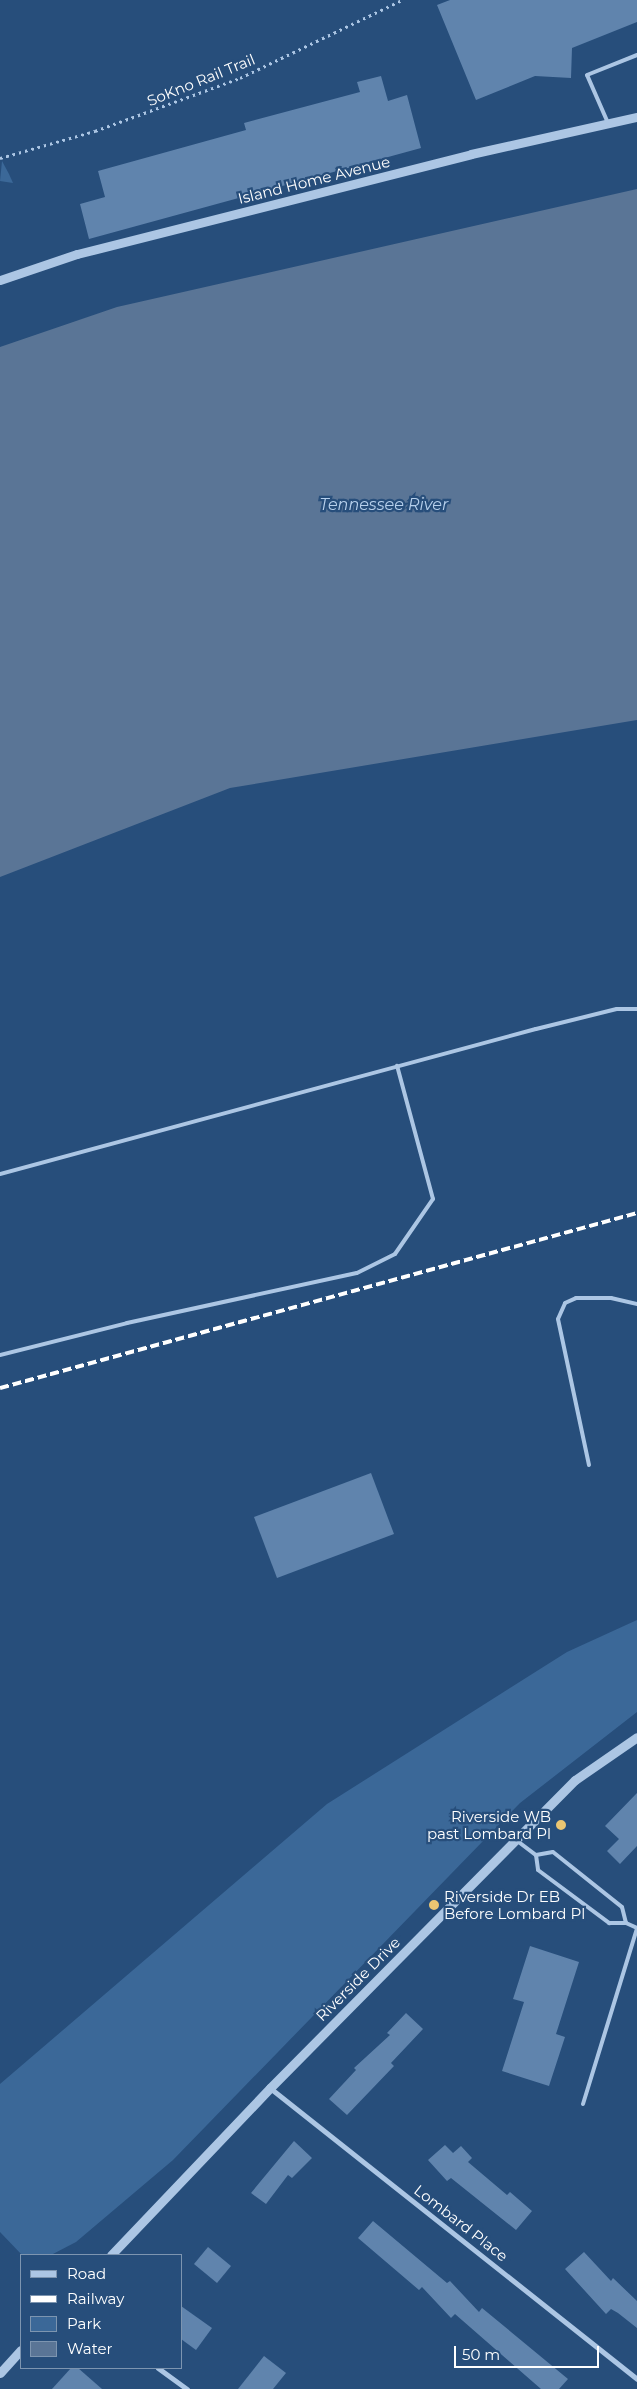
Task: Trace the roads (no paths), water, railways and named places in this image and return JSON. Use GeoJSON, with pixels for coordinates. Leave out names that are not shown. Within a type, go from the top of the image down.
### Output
{"type":"FeatureCollection","features":[{"type":"Feature","properties":{"kind":"street","name":"Island Home Avenue"},"geometry":{"type":"LineString","coordinates":[[0,280],[87,252],[462,156],[637,117]]}},
{"type":"Feature","properties":{"kind":"street","name":"Riverside Drive"},"geometry":{"type":"LineString","coordinates":[[112,2254],[270,2088],[575,1780],[637,1737]]}},
{"type":"Feature","properties":{"kind":"street","name":"Lombard Place"},"geometry":{"type":"LineString","coordinates":[[270,2088],[637,2379]]}},
{"type":"Feature","properties":{"kind":"street"},"geometry":{"type":"LineString","coordinates":[[0,2373],[20,2351]]}},
{"type":"Feature","properties":{"kind":"street"},"geometry":{"type":"LineString","coordinates":[[159,2369],[187,2389]]}},
{"type":"Feature","properties":{"kind":"lane"},"geometry":{"type":"LineString","coordinates":[[608,123],[587,75],[637,55]]}},
{"type":"Feature","properties":{"kind":"lane"},"geometry":{"type":"LineString","coordinates":[[0,1174],[396,1066],[617,1009],[637,1009]]}},
{"type":"Feature","properties":{"kind":"lane"},"geometry":{"type":"LineString","coordinates":[[0,1355],[127,1322],[357,1273],[395,1254],[433,1199],[396,1066]]}},
{"type":"Feature","properties":{"kind":"lane"},"geometry":{"type":"LineString","coordinates":[[590,1465],[558,1319],[564,1303],[576,1298],[611,1298],[637,1304]]}},
{"type":"Feature","properties":{"kind":"lane"},"geometry":{"type":"LineString","coordinates":[[516,1840],[536,1855],[538,1870],[610,1923],[626,1923],[637,1929],[583,2104]]}},
{"type":"Feature","properties":{"kind":"lane"},"geometry":{"type":"LineString","coordinates":[[536,1855],[553,1852],[622,1907],[626,1923]]}},
{"type":"Feature","properties":{"kind":"water","name":"Tennessee River"},"geometry":{"type":"Polygon","coordinates":[[[637,189],[637,720],[230,788],[0,877],[0,347],[117,307],[637,189]]]}},
{"type":"Feature","properties":{"kind":"railway"},"geometry":{"type":"LineString","coordinates":[[0,1388],[637,1213]]}},
{"type":"Feature","properties":{"kind":"place","name":"Riverside WB past Lombard Pl"},"geometry":{"type":"Point","coordinates":[561,1825]}},
{"type":"Feature","properties":{"kind":"place","name":"Riverside Dr EB Before Lombard Pl"},"geometry":{"type":"Point","coordinates":[434,1905]}}]}
